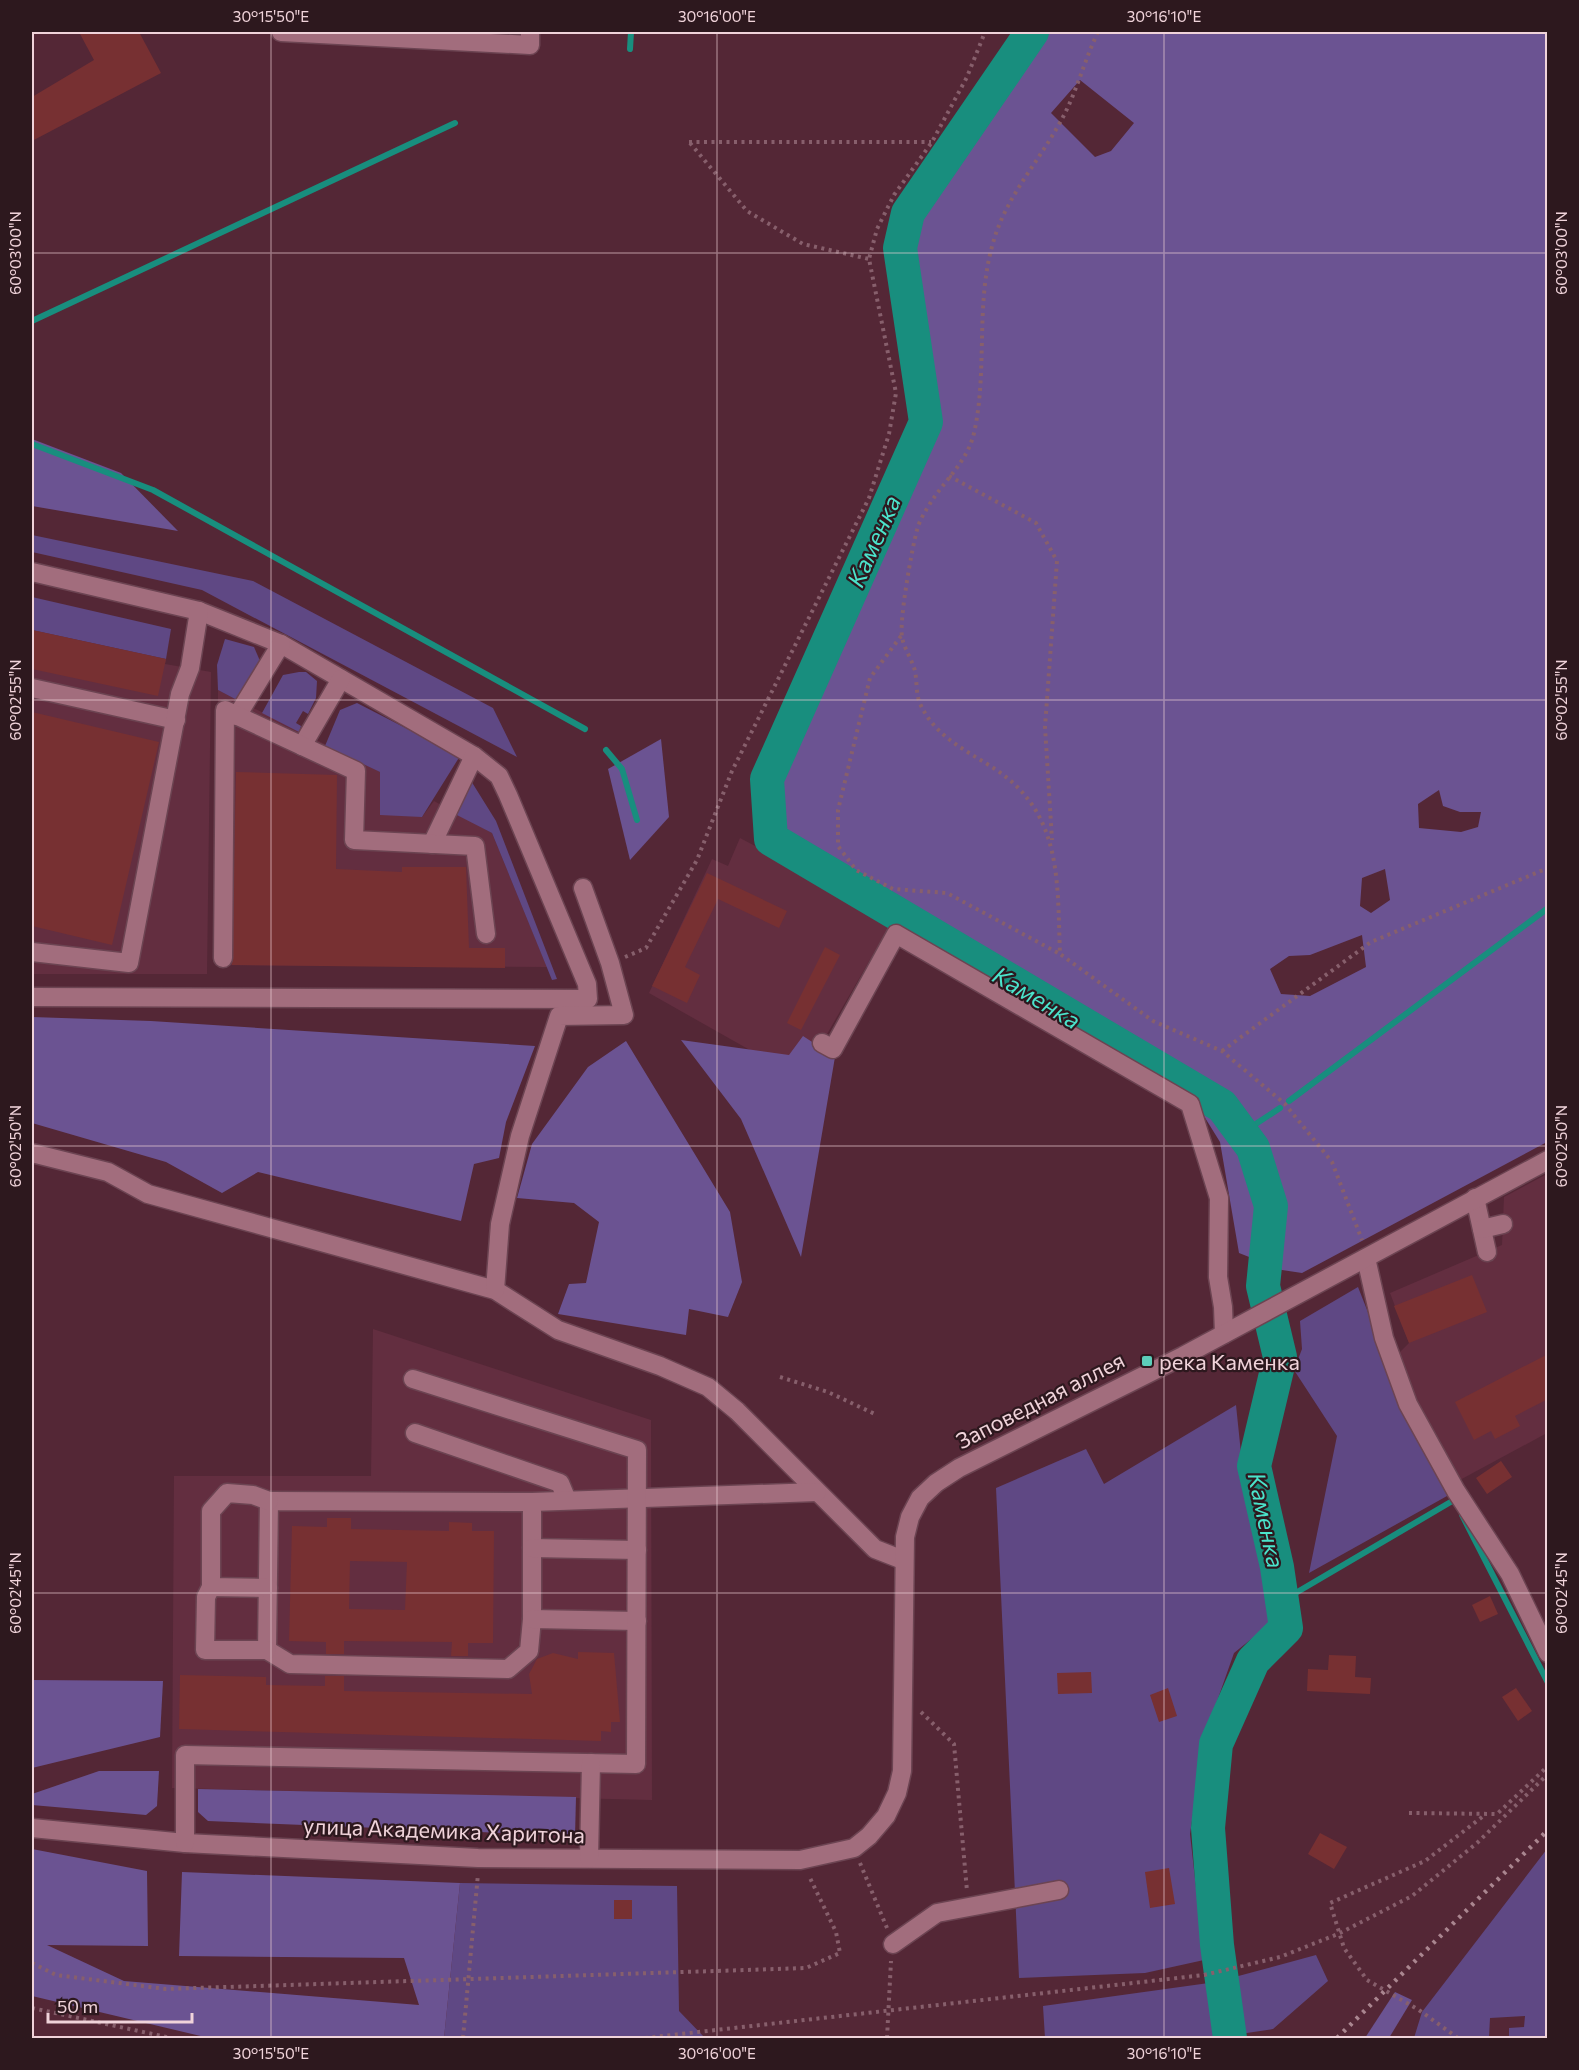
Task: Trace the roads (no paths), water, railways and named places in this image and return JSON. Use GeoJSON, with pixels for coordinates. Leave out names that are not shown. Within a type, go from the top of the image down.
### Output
{"type":"FeatureCollection","features":[{"type":"Feature","properties":{"kind":"street"},"geometry":{"type":"LineString","coordinates":[[281,32],[530,45],[530,32]]}},
{"type":"Feature","properties":{"kind":"street"},"geometry":{"type":"LineString","coordinates":[[32,572],[199,611],[281,644],[474,756],[498,776],[508,795],[587,984],[588,999],[32,997]]}},
{"type":"Feature","properties":{"kind":"street"},"geometry":{"type":"LineString","coordinates":[[32,952],[129,963],[180,694],[190,668],[199,611]]}},
{"type":"Feature","properties":{"kind":"street"},"geometry":{"type":"LineString","coordinates":[[237,716],[281,644]]}},
{"type":"Feature","properties":{"kind":"street"},"geometry":{"type":"LineString","coordinates":[[302,746],[341,679]]}},
{"type":"Feature","properties":{"kind":"street"},"geometry":{"type":"LineString","coordinates":[[32,688],[176,720]]}},
{"type":"Feature","properties":{"kind":"street"},"geometry":{"type":"LineString","coordinates":[[223,958],[225,710],[356,771],[354,840],[475,846],[486,934]]}},
{"type":"Feature","properties":{"kind":"street"},"geometry":{"type":"LineString","coordinates":[[432,844],[474,756]]}},
{"type":"Feature","properties":{"kind":"street"},"geometry":{"type":"LineString","coordinates":[[495,1290],[500,1224],[520,1136],[559,1016],[624,1015],[610,963],[583,888]]}},
{"type":"Feature","properties":{"kind":"street"},"geometry":{"type":"LineString","coordinates":[[822,1043],[833,1049],[896,934],[1190,1104],[1219,1198],[1218,1277],[1223,1307],[1224,1334]]}},
{"type":"Feature","properties":{"kind":"street"},"geometry":{"type":"LineString","coordinates":[[32,1153],[108,1172],[148,1194],[495,1290],[558,1330],[660,1366],[708,1387],[737,1411],[875,1549],[903,1560]]}},
{"type":"Feature","properties":{"kind":"street"},"geometry":{"type":"LineString","coordinates":[[1548,1160],[1366,1258],[1384,1338],[1408,1404],[1456,1491],[1510,1574],[1548,1653]]}},
{"type":"Feature","properties":{"kind":"street"},"geometry":{"type":"LineString","coordinates":[[1475,1198],[1487,1252]]}},
{"type":"Feature","properties":{"kind":"street"},"geometry":{"type":"LineString","coordinates":[[1482,1229],[1503,1224]]}},
{"type":"Feature","properties":{"kind":"street","name":"Заповедная аллея"},"geometry":{"type":"LineString","coordinates":[[854,1848],[869,1836],[886,1816],[897,1793],[902,1771],[903,1560],[910,1517],[920,1498],[936,1483],[958,1468],[1246,1323],[1366,1258]]}},
{"type":"Feature","properties":{"kind":"street"},"geometry":{"type":"LineString","coordinates":[[185,1843],[186,1755],[636,1764],[637,1450],[412,1379]]}},
{"type":"Feature","properties":{"kind":"street"},"geometry":{"type":"LineString","coordinates":[[415,1433],[560,1483],[567,1500]]}},
{"type":"Feature","properties":{"kind":"street"},"geometry":{"type":"LineString","coordinates":[[532,1502],[532,1619],[529,1652],[508,1669],[290,1664],[267,1650],[205,1650],[206,1598],[211,1587],[211,1511],[227,1493],[253,1495],[269,1501],[532,1502],[817,1492]]}},
{"type":"Feature","properties":{"kind":"street"},"geometry":{"type":"LineString","coordinates":[[267,1650],[269,1501]]}},
{"type":"Feature","properties":{"kind":"street"},"geometry":{"type":"LineString","coordinates":[[532,1548],[637,1550]]}},
{"type":"Feature","properties":{"kind":"street"},"geometry":{"type":"LineString","coordinates":[[211,1587],[268,1588]]}},
{"type":"Feature","properties":{"kind":"street"},"geometry":{"type":"LineString","coordinates":[[532,1619],[637,1621]]}},
{"type":"Feature","properties":{"kind":"street"},"geometry":{"type":"LineString","coordinates":[[589,1858],[591,1763]]}},
{"type":"Feature","properties":{"kind":"street","name":"улица Академика Харитона"},"geometry":{"type":"LineString","coordinates":[[32,1828],[185,1843],[478,1858],[800,1860],[854,1848]]}},
{"type":"Feature","properties":{"kind":"street"},"geometry":{"type":"LineString","coordinates":[[893,1944],[938,1913],[1059,1890]]}},
{"type":"Feature","properties":{"kind":"waterway"},"geometry":{"type":"LineString","coordinates":[[630,49],[631,32]]}},
{"type":"Feature","properties":{"kind":"waterway","name":"Каменка"},"geometry":{"type":"LineString","coordinates":[[1032,32],[908,213],[900,248],[926,422],[767,779],[771,839],[1222,1106],[1253,1148],[1271,1206],[1263,1286],[1280,1357],[1254,1466],[1277,1567],[1286,1628],[1253,1661],[1216,1744],[1208,1828],[1217,1945],[1230,2038]]}},
{"type":"Feature","properties":{"kind":"waterway"},"geometry":{"type":"LineString","coordinates":[[32,321],[455,123]]}},
{"type":"Feature","properties":{"kind":"waterway"},"geometry":{"type":"LineString","coordinates":[[32,444],[153,490],[585,729]]}},
{"type":"Feature","properties":{"kind":"waterway"},"geometry":{"type":"LineString","coordinates":[[606,750],[622,769],[637,820]]}},
{"type":"Feature","properties":{"kind":"waterway"},"geometry":{"type":"LineString","coordinates":[[1289,1101],[1548,908]]}},
{"type":"Feature","properties":{"kind":"waterway"},"geometry":{"type":"LineString","coordinates":[[1242,1133],[1280,1108]]}},
{"type":"Feature","properties":{"kind":"waterway"},"geometry":{"type":"LineString","coordinates":[[1282,1601],[1454,1500],[1456,1504]]}},
{"type":"Feature","properties":{"kind":"waterway"},"geometry":{"type":"LineString","coordinates":[[1462,1515],[1548,1683]]}},
{"type":"Feature","properties":{"kind":"railway"},"geometry":{"type":"LineString","coordinates":[[1337,2038],[1548,1830]]}},
{"type":"Feature","properties":{"kind":"place","name":"река Каменка"},"geometry":{"type":"Point","coordinates":[1147,1361]}}]}
